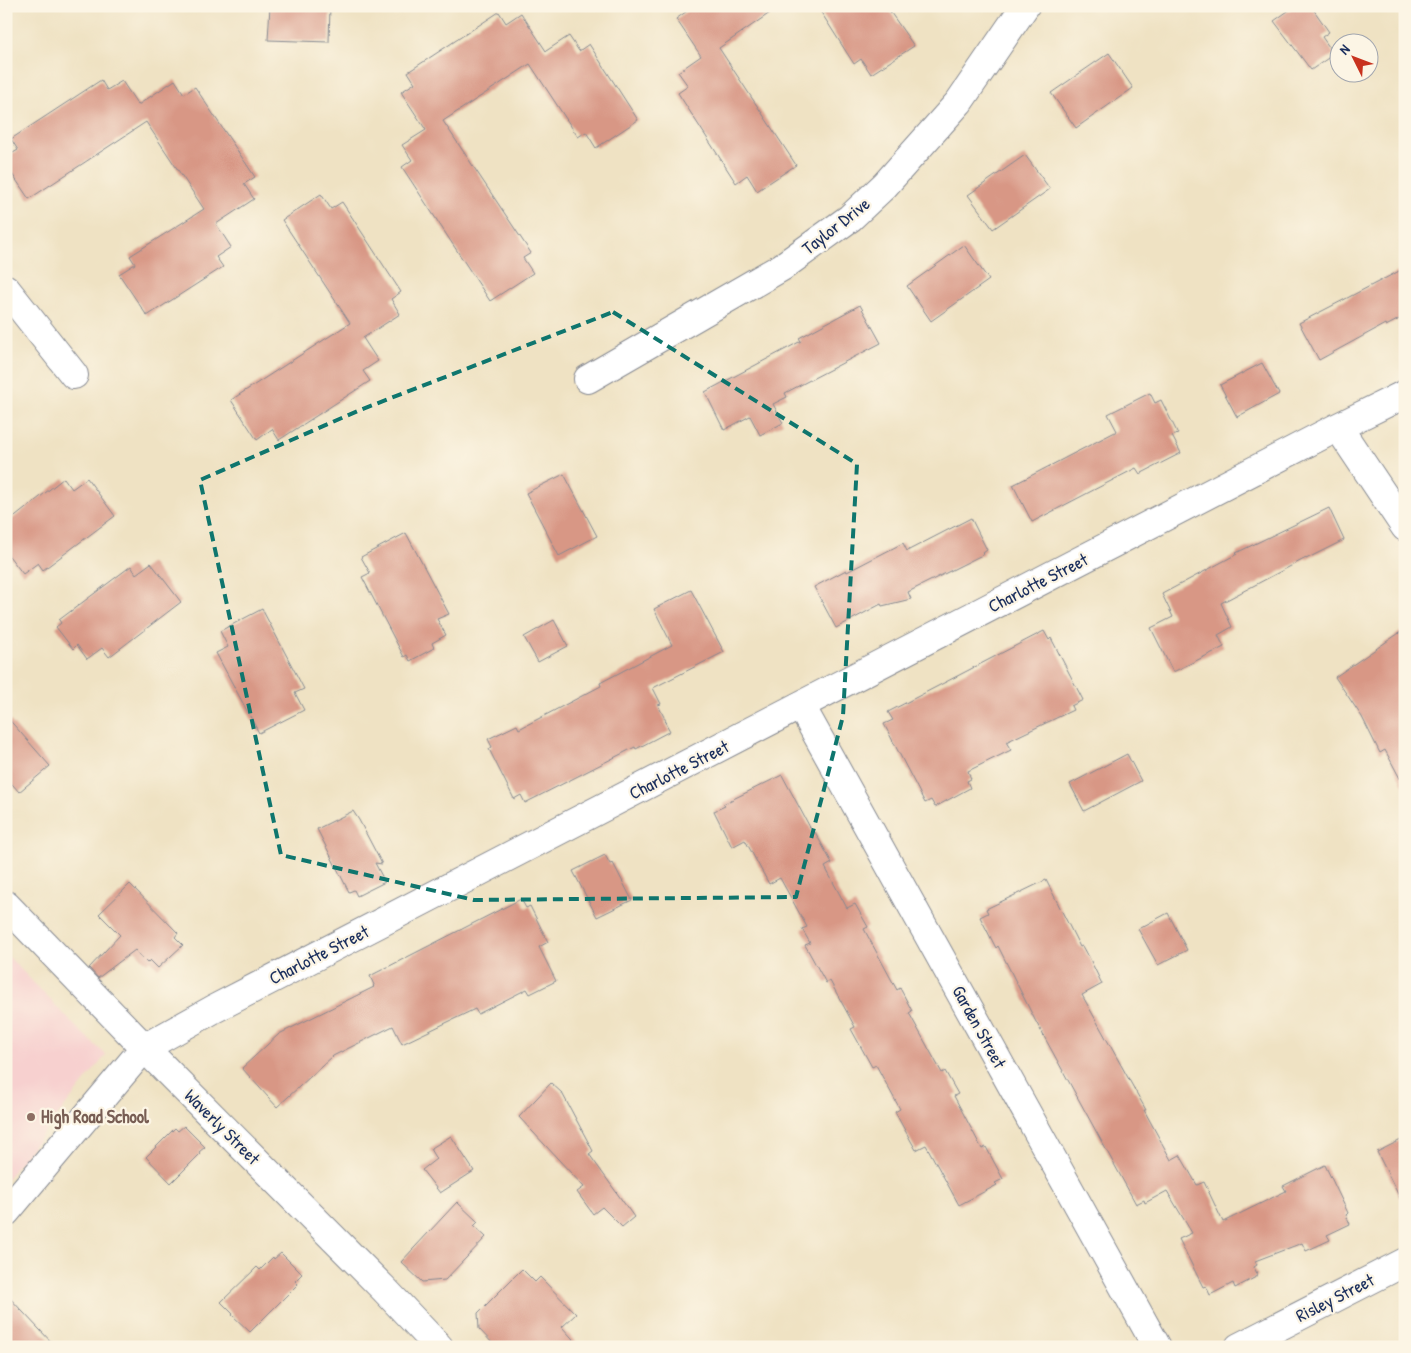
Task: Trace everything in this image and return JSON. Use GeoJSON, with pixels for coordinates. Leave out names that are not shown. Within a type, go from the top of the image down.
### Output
{"type":"FeatureCollection","features":[{"type":"Feature","properties":{"kind":"street","name":"Taylor Drive"},"geometry":{"type":"LineString","coordinates":[[588,379],[782,267],[850,218],[885,185],[959,102],[1024,6]]}},
{"type":"Feature","properties":{"kind":"street"},"geometry":{"type":"LineString","coordinates":[[6,288],[74,375]]}},
{"type":"Feature","properties":{"kind":"street","name":"Charlotte Street"},"geometry":{"type":"LineString","coordinates":[[6,1212],[144,1048],[214,1009],[1405,394]]}},
{"type":"Feature","properties":{"kind":"street"},"geometry":{"type":"LineString","coordinates":[[1338,427],[1405,527]]}},
{"type":"Feature","properties":{"kind":"street","name":"Garden Street"},"geometry":{"type":"LineString","coordinates":[[802,706],[1157,1347]]}},
{"type":"Feature","properties":{"kind":"street","name":"Waverly Street"},"geometry":{"type":"LineString","coordinates":[[6,904],[144,1048],[384,1288],[439,1347]]}},
{"type":"Feature","properties":{"kind":"street","name":"Risley Street"},"geometry":{"type":"LineString","coordinates":[[1239,1347],[1405,1262]]}},
{"type":"Feature","properties":{"kind":"highlighted area"},"geometry":{"type":"Polygon","coordinates":[[[613,312],[857,464],[843,716],[796,897],[474,900],[281,855],[200,480],[360,410],[613,312]]]}},
{"type":"Feature","properties":{"kind":"shaded area","name":"High Road School"},"geometry":{"type":"Polygon","coordinates":[[[6,954],[78,1029],[106,1055],[6,1180],[6,954]]]}},
{"type":"Feature","properties":{"kind":"building"},"geometry":{"type":"Polygon","coordinates":[[[270,6],[330,6],[329,42],[268,40],[270,6]]]}},
{"type":"Feature","properties":{"kind":"building"},"geometry":{"type":"Polygon","coordinates":[[[694,6],[780,6],[719,48],[796,165],[757,191],[747,175],[736,183],[678,93],[688,86],[678,72],[701,56],[676,19],[694,6]]]}},
{"type":"Feature","properties":{"kind":"building"},"geometry":{"type":"Polygon","coordinates":[[[817,6],[886,6],[914,46],[871,74],[861,59],[854,64],[817,6]]]}},
{"type":"Feature","properties":{"kind":"building"},"geometry":{"type":"Polygon","coordinates":[[[1295,6],[1311,6],[1329,32],[1322,37],[1328,46],[1328,58],[1311,70],[1274,21],[1295,6]]]}},
{"type":"Feature","properties":{"kind":"building"},"geometry":{"type":"Polygon","coordinates":[[[499,12],[506,23],[521,13],[546,51],[569,36],[579,51],[589,44],[638,120],[596,148],[586,132],[578,137],[530,64],[443,121],[531,253],[523,258],[533,273],[490,301],[402,167],[412,160],[402,145],[426,130],[401,92],[415,83],[408,72],[499,12]]]}},
{"type":"Feature","properties":{"kind":"building"},"geometry":{"type":"Polygon","coordinates":[[[1109,53],[1133,88],[1076,128],[1051,93],[1109,53]]]}},
{"type":"Feature","properties":{"kind":"building"},"geometry":{"type":"Polygon","coordinates":[[[101,80],[107,90],[122,81],[138,105],[175,80],[184,94],[195,87],[255,177],[244,184],[254,199],[216,224],[231,247],[216,257],[223,267],[147,316],[119,274],[135,264],[130,256],[204,209],[146,122],[29,199],[6,165],[6,157],[18,150],[11,139],[101,80]]]}},
{"type":"Feature","properties":{"kind":"building"},"geometry":{"type":"Polygon","coordinates":[[[1025,155],[1050,189],[993,229],[968,195],[1025,155]]]}},
{"type":"Feature","properties":{"kind":"building"},"geometry":{"type":"Polygon","coordinates":[[[321,194],[331,209],[342,202],[401,292],[391,299],[400,314],[363,338],[378,361],[363,371],[370,381],[279,440],[272,429],[257,440],[231,400],[350,323],[282,220],[321,194]]]}},
{"type":"Feature","properties":{"kind":"building"},"geometry":{"type":"Polygon","coordinates":[[[964,245],[989,280],[931,321],[907,286],[964,245]]]}},
{"type":"Feature","properties":{"kind":"building"},"geometry":{"type":"Polygon","coordinates":[[[1405,268],[1405,316],[1386,326],[1385,324],[1319,360],[1299,323],[1405,268]]]}},
{"type":"Feature","properties":{"kind":"building"},"geometry":{"type":"Polygon","coordinates":[[[860,305],[881,343],[785,393],[787,397],[773,404],[783,423],[760,435],[750,416],[724,430],[705,392],[801,341],[799,338],[860,305]]]}},
{"type":"Feature","properties":{"kind":"building"},"geometry":{"type":"Polygon","coordinates":[[[1262,363],[1279,394],[1237,417],[1220,385],[1262,363]]]}},
{"type":"Feature","properties":{"kind":"building"},"geometry":{"type":"Polygon","coordinates":[[[1150,393],[1155,403],[1161,400],[1178,434],[1172,436],[1181,453],[1140,474],[1136,468],[1032,522],[1013,485],[1117,431],[1108,414],[1150,393]]]}},
{"type":"Feature","properties":{"kind":"building"},"geometry":{"type":"Polygon","coordinates":[[[564,474],[597,536],[559,556],[526,493],[564,474]]]}},
{"type":"Feature","properties":{"kind":"building"},"geometry":{"type":"Polygon","coordinates":[[[64,478],[72,489],[87,478],[115,516],[43,570],[38,563],[23,574],[6,552],[6,524],[64,478]]]}},
{"type":"Feature","properties":{"kind":"building"},"geometry":{"type":"Polygon","coordinates":[[[1329,508],[1344,540],[1221,603],[1232,627],[1218,635],[1224,647],[1173,672],[1151,628],[1173,617],[1162,594],[1236,553],[1329,508]]]}},
{"type":"Feature","properties":{"kind":"building"},"geometry":{"type":"Polygon","coordinates":[[[971,518],[987,550],[984,554],[908,592],[911,599],[882,606],[881,604],[836,628],[814,587],[903,543],[907,551],[971,518]]]}},
{"type":"Feature","properties":{"kind":"building"},"geometry":{"type":"Polygon","coordinates":[[[406,533],[449,614],[437,619],[446,635],[432,643],[434,648],[410,661],[407,655],[404,657],[362,577],[370,573],[361,557],[406,533]]]}},
{"type":"Feature","properties":{"kind":"building"},"geometry":{"type":"Polygon","coordinates":[[[151,563],[181,602],[109,657],[102,648],[87,659],[77,645],[73,649],[56,627],[61,623],[59,620],[131,566],[136,574],[151,563]]]}},
{"type":"Feature","properties":{"kind":"building"},"geometry":{"type":"Polygon","coordinates":[[[691,590],[724,652],[653,688],[661,704],[658,705],[670,731],[525,803],[521,795],[514,799],[489,749],[492,747],[488,739],[517,725],[519,729],[601,686],[600,683],[672,645],[654,609],[691,590]]]}},
{"type":"Feature","properties":{"kind":"building"},"geometry":{"type":"Polygon","coordinates":[[[262,609],[304,689],[295,693],[304,710],[259,733],[216,653],[228,647],[220,631],[262,609]]]}},
{"type":"Feature","properties":{"kind":"building"},"geometry":{"type":"Polygon","coordinates":[[[554,620],[568,646],[538,662],[524,637],[554,620]]]}},
{"type":"Feature","properties":{"kind":"building"},"geometry":{"type":"Polygon","coordinates":[[[1405,629],[1405,788],[1385,750],[1380,753],[1362,717],[1335,677],[1405,629]]]}},
{"type":"Feature","properties":{"kind":"building"},"geometry":{"type":"Polygon","coordinates":[[[1044,631],[1049,640],[1051,638],[1083,700],[1071,706],[1073,710],[1006,742],[1011,750],[968,771],[971,779],[967,781],[970,788],[935,807],[931,800],[925,803],[884,724],[893,720],[888,712],[1044,631]]]}},
{"type":"Feature","properties":{"kind":"building"},"geometry":{"type":"Polygon","coordinates":[[[6,716],[50,766],[19,792],[6,777],[6,716]]]}},
{"type":"Feature","properties":{"kind":"building"},"geometry":{"type":"Polygon","coordinates":[[[1127,754],[1141,781],[1084,811],[1070,784],[1127,754]]]}},
{"type":"Feature","properties":{"kind":"building"},"geometry":{"type":"Polygon","coordinates":[[[782,775],[813,833],[815,832],[832,863],[825,867],[847,908],[855,904],[868,927],[864,929],[897,990],[900,988],[912,1011],[909,1013],[942,1073],[945,1071],[958,1094],[954,1096],[982,1149],[986,1147],[1003,1179],[995,1183],[997,1185],[959,1205],[926,1145],[916,1150],[902,1125],[895,1112],[900,1109],[876,1065],[872,1067],[851,1029],[855,1027],[830,981],[826,983],[805,945],[810,943],[802,929],[807,927],[780,878],[769,884],[745,840],[732,847],[714,811],[725,806],[723,804],[782,775]]]}},
{"type":"Feature","properties":{"kind":"building"},"geometry":{"type":"Polygon","coordinates":[[[353,811],[382,864],[375,863],[385,882],[357,896],[354,890],[349,892],[317,829],[353,811]]]}},
{"type":"Feature","properties":{"kind":"building"},"geometry":{"type":"Polygon","coordinates":[[[605,855],[610,864],[613,863],[632,900],[597,917],[573,871],[605,855]]]}},
{"type":"Feature","properties":{"kind":"building"},"geometry":{"type":"Polygon","coordinates":[[[1046,880],[1080,947],[1082,946],[1088,955],[1102,984],[1082,995],[1146,1110],[1144,1110],[1171,1160],[1180,1155],[1197,1185],[1204,1182],[1223,1222],[1286,1191],[1283,1186],[1325,1165],[1348,1213],[1346,1215],[1350,1224],[1327,1235],[1330,1240],[1306,1251],[1302,1243],[1255,1261],[1257,1265],[1254,1267],[1258,1276],[1235,1288],[1233,1283],[1210,1295],[1206,1286],[1203,1287],[1179,1239],[1192,1233],[1167,1191],[1145,1203],[1144,1200],[1136,1204],[1035,1020],[998,946],[996,948],[980,917],[988,913],[986,909],[1046,880]]]}},
{"type":"Feature","properties":{"kind":"building"},"geometry":{"type":"Polygon","coordinates":[[[130,884],[178,933],[175,937],[183,945],[158,968],[150,960],[147,963],[135,950],[98,978],[89,968],[120,935],[99,914],[130,884]]]}},
{"type":"Feature","properties":{"kind":"building"},"geometry":{"type":"Polygon","coordinates":[[[521,899],[526,908],[530,906],[548,942],[539,947],[556,981],[530,994],[527,989],[478,1014],[475,1009],[402,1044],[393,1026],[333,1056],[277,1107],[242,1068],[279,1034],[374,987],[370,976],[521,899]]]}},
{"type":"Feature","properties":{"kind":"building"},"geometry":{"type":"Polygon","coordinates":[[[1168,913],[1187,950],[1158,965],[1138,929],[1168,913]]]}},
{"type":"Feature","properties":{"kind":"building"},"geometry":{"type":"Polygon","coordinates":[[[551,1083],[562,1093],[593,1151],[589,1154],[634,1217],[622,1227],[602,1207],[593,1214],[577,1192],[584,1187],[519,1117],[551,1083]]]}},
{"type":"Feature","properties":{"kind":"building"},"geometry":{"type":"Polygon","coordinates":[[[184,1126],[205,1147],[171,1183],[146,1157],[175,1128],[178,1131],[184,1126]]]}},
{"type":"Feature","properties":{"kind":"building"},"geometry":{"type":"Polygon","coordinates":[[[451,1136],[474,1171],[440,1193],[422,1170],[436,1159],[430,1149],[451,1136]]]}},
{"type":"Feature","properties":{"kind":"building"},"geometry":{"type":"Polygon","coordinates":[[[1405,1138],[1405,1208],[1377,1152],[1405,1138]]]}},
{"type":"Feature","properties":{"kind":"building"},"geometry":{"type":"Polygon","coordinates":[[[457,1202],[478,1222],[474,1226],[486,1237],[445,1280],[422,1282],[401,1262],[457,1202]]]}},
{"type":"Feature","properties":{"kind":"building"},"geometry":{"type":"Polygon","coordinates":[[[281,1253],[302,1274],[295,1281],[298,1284],[250,1332],[221,1302],[257,1267],[260,1270],[273,1257],[274,1259],[281,1253]]]}},
{"type":"Feature","properties":{"kind":"building"},"geometry":{"type":"Polygon","coordinates":[[[522,1269],[535,1282],[540,1277],[576,1314],[562,1327],[580,1347],[496,1347],[479,1329],[478,1313],[522,1269]]]}},
{"type":"Feature","properties":{"kind":"building"},"geometry":{"type":"Polygon","coordinates":[[[6,1294],[56,1347],[6,1347],[6,1294]]]}},
{"type":"Feature","properties":{"kind":"place","name":"High Road School"},"geometry":{"type":"Point","coordinates":[31,1117]}}]}
